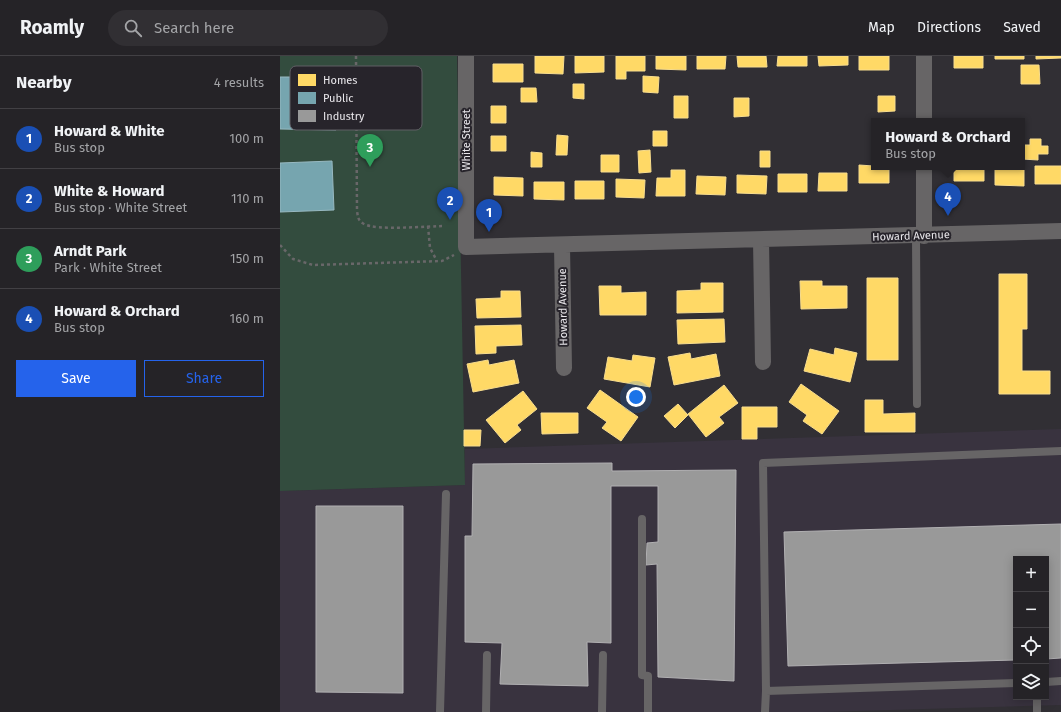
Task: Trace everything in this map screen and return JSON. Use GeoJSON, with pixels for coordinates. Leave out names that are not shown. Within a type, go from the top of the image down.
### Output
{"type":"FeatureCollection","features":[{"type":"Feature","properties":{"kind":"street","name":"White Street"},"geometry":{"type":"LineString","coordinates":[[466,56],[466,248]]}},
{"type":"Feature","properties":{"kind":"street"},"geometry":{"type":"LineString","coordinates":[[924,56],[924,118]]}},
{"type":"Feature","properties":{"kind":"street"},"geometry":{"type":"LineString","coordinates":[[920,236],[924,170]]}},
{"type":"Feature","properties":{"kind":"street","name":"Howard Avenue"},"geometry":{"type":"LineString","coordinates":[[466,248],[1061,232]]}},
{"type":"Feature","properties":{"kind":"street"},"geometry":{"type":"LineString","coordinates":[[761,240],[763,362]]}},
{"type":"Feature","properties":{"kind":"street","name":"Howard Avenue"},"geometry":{"type":"LineString","coordinates":[[562,245],[564,368]]}},
{"type":"Feature","properties":{"kind":"lane"},"geometry":{"type":"LineString","coordinates":[[916,404],[920,236]]}},
{"type":"Feature","properties":{"kind":"lane"},"geometry":{"type":"LineString","coordinates":[[765,712],[763,463],[1061,451]]}},
{"type":"Feature","properties":{"kind":"lane"},"geometry":{"type":"LineString","coordinates":[[440,712],[446,494]]}},
{"type":"Feature","properties":{"kind":"lane"},"geometry":{"type":"LineString","coordinates":[[642,519],[642,675],[648,676],[648,712]]}},
{"type":"Feature","properties":{"kind":"lane"},"geometry":{"type":"LineString","coordinates":[[486,712],[487,655]]}},
{"type":"Feature","properties":{"kind":"lane"},"geometry":{"type":"LineString","coordinates":[[602,712],[603,655]]}},
{"type":"Feature","properties":{"kind":"lane"},"geometry":{"type":"LineString","coordinates":[[1049,682],[1061,681]]}},
{"type":"Feature","properties":{"kind":"lane"},"geometry":{"type":"LineString","coordinates":[[766,691],[1013,683]]}},
{"type":"Feature","properties":{"kind":"lane"},"geometry":{"type":"LineString","coordinates":[[1037,700],[1037,712]]}},
{"type":"Feature","properties":{"kind":"path"},"geometry":{"type":"LineString","coordinates":[[356,56],[356,66]]}},
{"type":"Feature","properties":{"kind":"path"},"geometry":{"type":"LineString","coordinates":[[356,130],[357,211],[359,221],[365,225],[379,227],[445,226]]}},
{"type":"Feature","properties":{"kind":"path"},"geometry":{"type":"LineString","coordinates":[[428,226],[430,248],[437,261]]}},
{"type":"Feature","properties":{"kind":"path"},"geometry":{"type":"LineString","coordinates":[[280,245],[293,259],[313,265],[442,261],[466,248]]}},
{"type":"Feature","properties":{"kind":"shaded area"},"geometry":{"type":"Polygon","coordinates":[[[1061,429],[1061,705],[823,712],[280,712],[280,491],[465,485],[465,449],[1061,429]]]}},
{"type":"Feature","properties":{"kind":"green space"},"geometry":{"type":"Polygon","coordinates":[[[280,56],[457,56],[465,485],[280,491],[280,56]]]}},
{"type":"Feature","properties":{"kind":"building: Homes"},"geometry":{"type":"Polygon","coordinates":[[[535,56],[564,56],[563,74],[535,73],[535,56]]]}},
{"type":"Feature","properties":{"kind":"building: Homes"},"geometry":{"type":"Polygon","coordinates":[[[575,56],[604,56],[604,72],[575,73],[575,56]]]}},
{"type":"Feature","properties":{"kind":"building: Homes"},"geometry":{"type":"Polygon","coordinates":[[[616,56],[645,56],[645,71],[626,71],[626,79],[616,79],[616,56]]]}},
{"type":"Feature","properties":{"kind":"building: Homes"},"geometry":{"type":"Polygon","coordinates":[[[656,56],[686,56],[686,70],[656,69],[656,56]]]}},
{"type":"Feature","properties":{"kind":"building: Homes"},"geometry":{"type":"Polygon","coordinates":[[[697,56],[726,56],[725,69],[697,69],[697,56]]]}},
{"type":"Feature","properties":{"kind":"building: Homes"},"geometry":{"type":"Polygon","coordinates":[[[737,56],[766,56],[767,67],[738,67],[737,56]]]}},
{"type":"Feature","properties":{"kind":"building: Homes"},"geometry":{"type":"Polygon","coordinates":[[[778,56],[807,56],[807,66],[777,66],[778,56]]]}},
{"type":"Feature","properties":{"kind":"building: Homes"},"geometry":{"type":"Polygon","coordinates":[[[818,56],[848,56],[848,65],[819,66],[818,56]]]}},
{"type":"Feature","properties":{"kind":"building: Homes"},"geometry":{"type":"Polygon","coordinates":[[[859,56],[889,56],[889,70],[859,70],[859,56]]]}},
{"type":"Feature","properties":{"kind":"building: Homes"},"geometry":{"type":"Polygon","coordinates":[[[954,56],[983,56],[983,68],[954,68],[954,56]]]}},
{"type":"Feature","properties":{"kind":"building: Homes"},"geometry":{"type":"Polygon","coordinates":[[[995,56],[1024,56],[1024,59],[995,59],[995,56]]]}},
{"type":"Feature","properties":{"kind":"building: Homes"},"geometry":{"type":"Polygon","coordinates":[[[1036,56],[1061,56],[1061,58],[1036,59],[1036,56]]]}},
{"type":"Feature","properties":{"kind":"building: Homes"},"geometry":{"type":"Polygon","coordinates":[[[493,64],[523,64],[523,82],[493,82],[493,64]]]}},
{"type":"Feature","properties":{"kind":"building: Homes"},"geometry":{"type":"Polygon","coordinates":[[[1021,65],[1039,65],[1040,84],[1021,84],[1021,65]]]}},
{"type":"Feature","properties":{"kind":"building: Homes"},"geometry":{"type":"Polygon","coordinates":[[[643,76],[659,77],[658,93],[643,92],[643,76]]]}},
{"type":"Feature","properties":{"kind":"building: Homes"},"geometry":{"type":"Polygon","coordinates":[[[573,84],[584,84],[584,99],[573,98],[573,84]]]}},
{"type":"Feature","properties":{"kind":"building: Homes"},"geometry":{"type":"Polygon","coordinates":[[[521,88],[536,88],[537,102],[521,102],[521,88]]]}},
{"type":"Feature","properties":{"kind":"building: Homes"},"geometry":{"type":"Polygon","coordinates":[[[674,96],[688,96],[688,118],[674,118],[674,96]]]}},
{"type":"Feature","properties":{"kind":"building: Homes"},"geometry":{"type":"Polygon","coordinates":[[[878,96],[895,96],[895,111],[878,112],[878,96]]]}},
{"type":"Feature","properties":{"kind":"building: Homes"},"geometry":{"type":"Polygon","coordinates":[[[734,98],[749,98],[749,116],[734,117],[734,98]]]}},
{"type":"Feature","properties":{"kind":"building: Homes"},"geometry":{"type":"Polygon","coordinates":[[[491,106],[506,106],[506,123],[491,123],[491,106]]]}},
{"type":"Feature","properties":{"kind":"building: Homes"},"geometry":{"type":"Polygon","coordinates":[[[653,131],[667,131],[667,146],[653,146],[653,131]]]}},
{"type":"Feature","properties":{"kind":"building: Homes"},"geometry":{"type":"Polygon","coordinates":[[[557,135],[568,136],[567,155],[556,155],[557,135]]]}},
{"type":"Feature","properties":{"kind":"building: Homes"},"geometry":{"type":"Polygon","coordinates":[[[491,136],[506,136],[506,151],[491,151],[491,136]]]}},
{"type":"Feature","properties":{"kind":"building: Homes"},"geometry":{"type":"Polygon","coordinates":[[[1030,139],[1041,139],[1041,146],[1048,146],[1048,154],[1038,154],[1038,160],[1025,159],[1025,145],[1030,145],[1030,139]]]}},
{"type":"Feature","properties":{"kind":"building: Homes"},"geometry":{"type":"Polygon","coordinates":[[[650,150],[651,172],[639,173],[638,151],[650,150]]]}},
{"type":"Feature","properties":{"kind":"building: Homes"},"geometry":{"type":"Polygon","coordinates":[[[760,151],[770,151],[770,167],[760,167],[760,151]]]}},
{"type":"Feature","properties":{"kind":"building: Homes"},"geometry":{"type":"Polygon","coordinates":[[[531,152],[542,153],[542,167],[531,167],[531,152]]]}},
{"type":"Feature","properties":{"kind":"building: Homes"},"geometry":{"type":"Polygon","coordinates":[[[601,155],[619,155],[619,172],[601,172],[601,155]]]}},
{"type":"Feature","properties":{"kind":"building: Homes"},"geometry":{"type":"Polygon","coordinates":[[[859,165],[871,166],[871,170],[889,170],[889,183],[859,183],[859,165]]]}},
{"type":"Feature","properties":{"kind":"building: Homes"},"geometry":{"type":"Polygon","coordinates":[[[1035,166],[1061,166],[1061,184],[1035,184],[1035,166]]]}},
{"type":"Feature","properties":{"kind":"building: Homes"},"geometry":{"type":"Polygon","coordinates":[[[671,170],[685,170],[685,196],[656,196],[657,178],[671,178],[671,170]]]}},
{"type":"Feature","properties":{"kind":"building: Homes"},"geometry":{"type":"Polygon","coordinates":[[[954,170],[984,170],[984,181],[954,181],[954,170]]]}},
{"type":"Feature","properties":{"kind":"building: Homes"},"geometry":{"type":"Polygon","coordinates":[[[995,170],[1024,170],[1024,186],[995,185],[995,170]]]}},
{"type":"Feature","properties":{"kind":"building: Homes"},"geometry":{"type":"Polygon","coordinates":[[[819,173],[847,173],[847,191],[818,191],[819,173]]]}},
{"type":"Feature","properties":{"kind":"building: Homes"},"geometry":{"type":"Polygon","coordinates":[[[778,174],[807,174],[807,192],[778,192],[778,174]]]}},
{"type":"Feature","properties":{"kind":"building: Homes"},"geometry":{"type":"Polygon","coordinates":[[[737,175],[767,176],[766,194],[737,193],[737,175]]]}},
{"type":"Feature","properties":{"kind":"building: Homes"},"geometry":{"type":"Polygon","coordinates":[[[697,176],[726,177],[725,195],[696,194],[697,176]]]}},
{"type":"Feature","properties":{"kind":"building: Homes"},"geometry":{"type":"Polygon","coordinates":[[[494,177],[523,178],[523,196],[494,195],[494,177]]]}},
{"type":"Feature","properties":{"kind":"building: Homes"},"geometry":{"type":"Polygon","coordinates":[[[616,179],[645,180],[644,198],[616,197],[616,179]]]}},
{"type":"Feature","properties":{"kind":"building: Homes"},"geometry":{"type":"Polygon","coordinates":[[[575,181],[604,181],[604,199],[575,199],[575,181]]]}},
{"type":"Feature","properties":{"kind":"building: Homes"},"geometry":{"type":"Polygon","coordinates":[[[534,182],[564,182],[564,200],[534,199],[534,182]]]}},
{"type":"Feature","properties":{"kind":"building: Homes"},"geometry":{"type":"Polygon","coordinates":[[[999,274],[1027,274],[1027,329],[1022,329],[1022,371],[1050,371],[1050,394],[999,394],[999,274]]]}},
{"type":"Feature","properties":{"kind":"building: Homes"},"geometry":{"type":"Polygon","coordinates":[[[867,278],[898,278],[898,360],[867,360],[867,278]]]}},
{"type":"Feature","properties":{"kind":"building: Homes"},"geometry":{"type":"Polygon","coordinates":[[[800,281],[822,281],[822,286],[847,286],[847,308],[801,309],[800,281]]]}},
{"type":"Feature","properties":{"kind":"building: Homes"},"geometry":{"type":"Polygon","coordinates":[[[701,283],[723,283],[723,312],[677,313],[677,291],[701,290],[701,283]]]}},
{"type":"Feature","properties":{"kind":"building: Homes"},"geometry":{"type":"Polygon","coordinates":[[[599,286],[621,286],[621,293],[646,292],[646,315],[600,315],[599,286]]]}},
{"type":"Feature","properties":{"kind":"building: Homes"},"geometry":{"type":"Polygon","coordinates":[[[501,291],[520,291],[521,317],[477,318],[476,299],[501,298],[501,291]]]}},
{"type":"Feature","properties":{"kind":"building: Homes"},"geometry":{"type":"Polygon","coordinates":[[[724,319],[725,342],[678,344],[677,320],[724,319]]]}},
{"type":"Feature","properties":{"kind":"building: Homes"},"geometry":{"type":"Polygon","coordinates":[[[521,325],[522,345],[496,346],[496,353],[476,354],[475,326],[521,325]]]}},
{"type":"Feature","properties":{"kind":"building: Homes"},"geometry":{"type":"Polygon","coordinates":[[[835,348],[857,353],[850,382],[804,371],[810,349],[834,355],[835,348]]]}},
{"type":"Feature","properties":{"kind":"building: Homes"},"geometry":{"type":"Polygon","coordinates":[[[690,353],[691,359],[716,354],[720,376],[674,385],[668,357],[690,353]]]}},
{"type":"Feature","properties":{"kind":"building: Homes"},"geometry":{"type":"Polygon","coordinates":[[[633,355],[655,358],[650,387],[604,379],[608,357],[632,361],[633,355]]]}},
{"type":"Feature","properties":{"kind":"building: Homes"},"geometry":{"type":"Polygon","coordinates":[[[488,360],[489,365],[514,360],[519,383],[473,392],[467,364],[488,360]]]}},
{"type":"Feature","properties":{"kind":"building: Homes"},"geometry":{"type":"Polygon","coordinates":[[[801,384],[839,411],[822,434],[803,421],[807,415],[789,402],[801,384]]]}},
{"type":"Feature","properties":{"kind":"building: Homes"},"geometry":{"type":"Polygon","coordinates":[[[724,385],[738,403],[719,417],[724,423],[706,437],[688,414],[724,385]]]}},
{"type":"Feature","properties":{"kind":"building: Homes"},"geometry":{"type":"Polygon","coordinates":[[[600,390],[638,417],[621,441],[602,428],[607,422],[587,408],[600,390]]]}},
{"type":"Feature","properties":{"kind":"building: Homes"},"geometry":{"type":"Polygon","coordinates":[[[523,391],[537,409],[517,425],[521,430],[505,443],[486,420],[523,391]]]}},
{"type":"Feature","properties":{"kind":"building: Homes"},"geometry":{"type":"Polygon","coordinates":[[[865,400],[883,400],[883,414],[915,413],[915,432],[865,432],[865,400]]]}},
{"type":"Feature","properties":{"kind":"building: Homes"},"geometry":{"type":"Polygon","coordinates":[[[678,404],[688,415],[675,428],[664,416],[678,404]]]}},
{"type":"Feature","properties":{"kind":"building: Homes"},"geometry":{"type":"Polygon","coordinates":[[[742,407],[777,407],[777,427],[757,427],[757,439],[742,439],[742,407]]]}},
{"type":"Feature","properties":{"kind":"building: Homes"},"geometry":{"type":"Polygon","coordinates":[[[541,413],[578,413],[578,433],[542,434],[541,413]]]}},
{"type":"Feature","properties":{"kind":"building: Homes"},"geometry":{"type":"Polygon","coordinates":[[[464,430],[481,430],[480,446],[464,446],[464,430]]]}},
{"type":"Feature","properties":{"kind":"building: Public"},"geometry":{"type":"Polygon","coordinates":[[[280,77],[290,77],[290,129],[280,129],[280,77]]]}},
{"type":"Feature","properties":{"kind":"building: Public"},"geometry":{"type":"Polygon","coordinates":[[[332,161],[334,210],[280,212],[280,163],[332,161]]]}},
{"type":"Feature","properties":{"kind":"building: Industry"},"geometry":{"type":"Polygon","coordinates":[[[612,463],[612,471],[736,470],[734,681],[658,677],[657,564],[646,565],[647,543],[658,542],[658,486],[611,486],[611,643],[587,642],[588,686],[500,684],[502,643],[465,642],[465,536],[472,536],[473,464],[612,463]]]}},
{"type":"Feature","properties":{"kind":"building: Industry"},"geometry":{"type":"Polygon","coordinates":[[[316,506],[403,506],[403,693],[316,692],[316,506]]]}},
{"type":"Feature","properties":{"kind":"building: Industry"},"geometry":{"type":"Polygon","coordinates":[[[1061,524],[1061,658],[1049,659],[1049,556],[1013,556],[1013,660],[788,666],[784,532],[1061,524]]]}},
{"type":"Feature","properties":{"kind":"place","name":"Arndt Park"},"geometry":{"type":"Point","coordinates":[370,167]}},
{"type":"Feature","properties":{"kind":"place","name":"Howard & Orchard"},"geometry":{"type":"Point","coordinates":[948,216]}},
{"type":"Feature","properties":{"kind":"place","name":"White & Howard"},"geometry":{"type":"Point","coordinates":[450,220]}},
{"type":"Feature","properties":{"kind":"place","name":"Howard & White"},"geometry":{"type":"Point","coordinates":[489,232]}}]}
